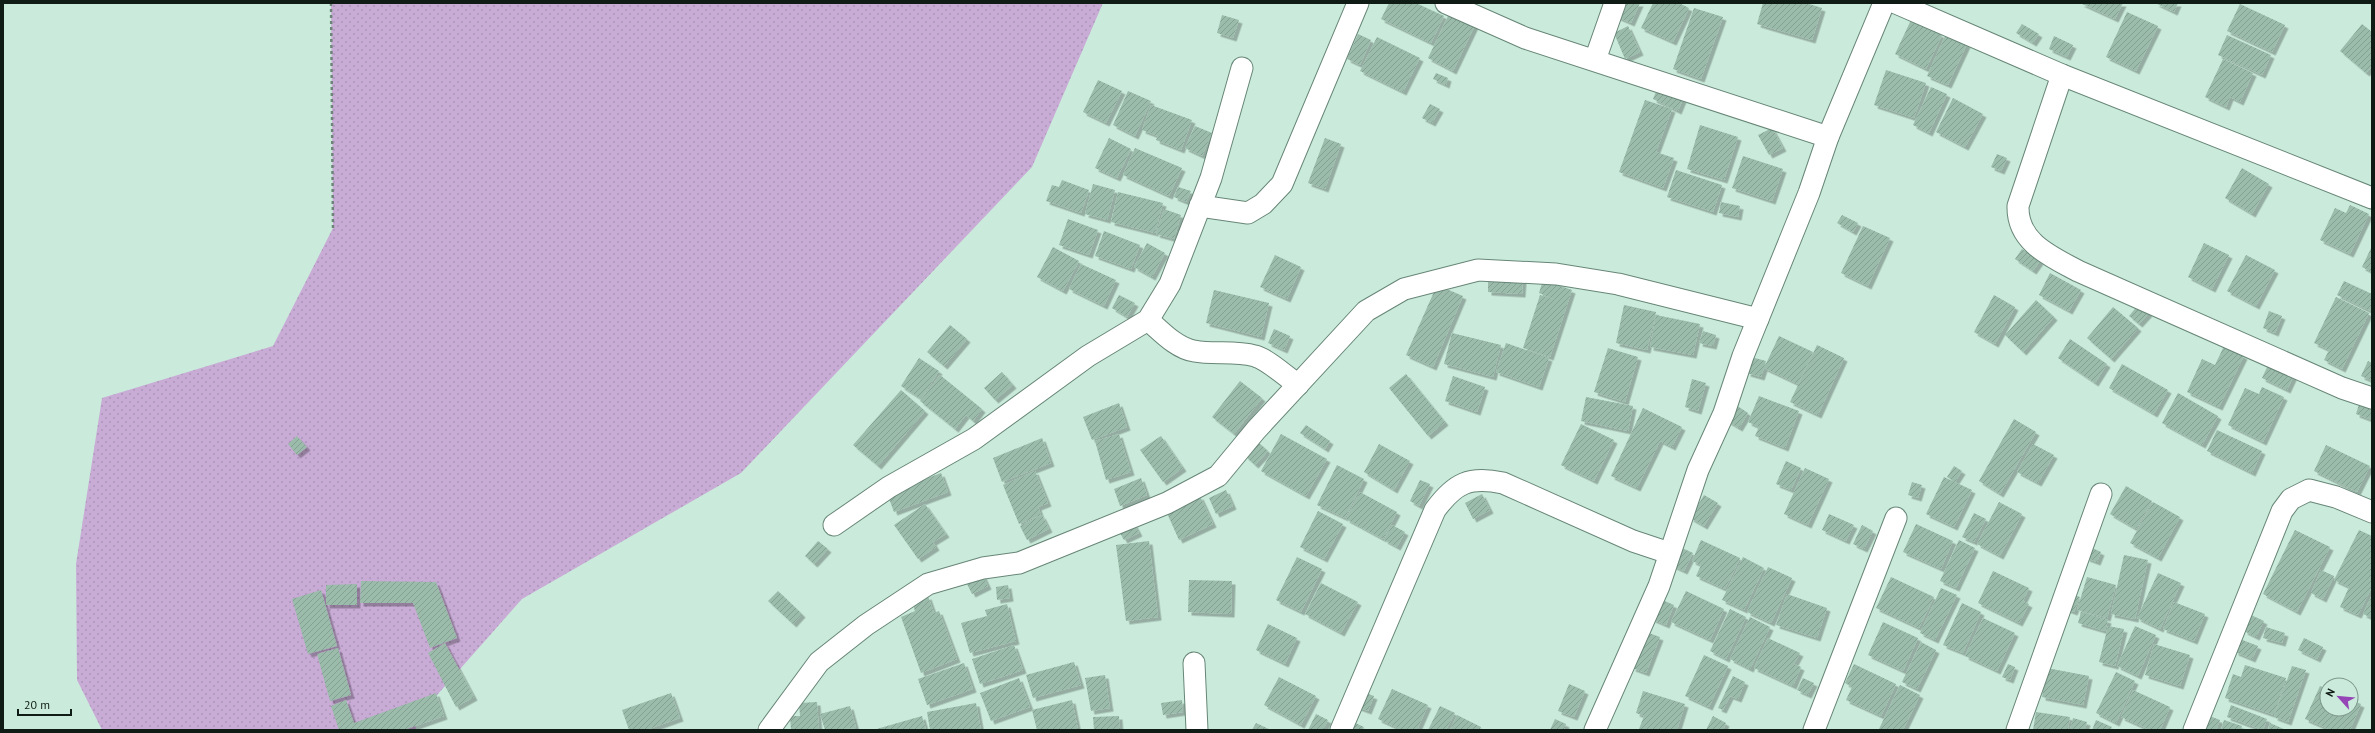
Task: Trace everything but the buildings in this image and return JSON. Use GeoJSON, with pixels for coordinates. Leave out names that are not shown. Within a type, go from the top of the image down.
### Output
{"type":"FeatureCollection","features":[{"type":"Feature","properties":{"kind":"street"},"geometry":{"type":"LineString","coordinates":[[1200,206],[1248,213],[1263,204],[1282,184],[1358,3]]}},
{"type":"Feature","properties":{"kind":"street"},"geometry":{"type":"LineString","coordinates":[[1446,3],[1525,38],[1828,137]]}},
{"type":"Feature","properties":{"kind":"street"},"geometry":{"type":"LineString","coordinates":[[1595,60],[1615,3]]}},
{"type":"Feature","properties":{"kind":"street"},"geometry":{"type":"LineString","coordinates":[[1595,730],[1659,586],[1698,470],[1734,390],[1736,375],[1809,193],[1828,137],[1884,3]]}},
{"type":"Feature","properties":{"kind":"street"},"geometry":{"type":"LineString","coordinates":[[1896,3],[2062,75],[2372,198]]}},
{"type":"Feature","properties":{"kind":"street"},"geometry":{"type":"LineString","coordinates":[[834,525],[889,487],[974,439],[1088,356],[1148,320],[1170,284],[1211,178],[1242,68]]}},
{"type":"Feature","properties":{"kind":"street"},"geometry":{"type":"LineString","coordinates":[[2062,75],[2018,206],[2018,219],[2024,232],[2041,250],[2085,274],[2342,388],[2372,398]]}},
{"type":"Feature","properties":{"kind":"street"},"geometry":{"type":"LineString","coordinates":[[769,730],[819,662],[866,625],[928,584],[976,570],[1019,563],[1168,504],[1218,476],[1298,385],[1366,311],[1404,289],[1478,270],[1556,274],[1618,284],[1758,319]]}},
{"type":"Feature","properties":{"kind":"street"},"geometry":{"type":"LineString","coordinates":[[1148,320],[1172,340],[1192,351],[1233,351],[1257,356],[1298,385]]}},
{"type":"Feature","properties":{"kind":"street"},"geometry":{"type":"LineString","coordinates":[[1340,730],[1435,510],[1449,491],[1464,483],[1484,479],[1503,483],[1632,541],[1669,553]]}},
{"type":"Feature","properties":{"kind":"street"},"geometry":{"type":"LineString","coordinates":[[2194,730],[2282,511],[2291,499],[2309,490],[2336,497],[2372,512]]}},
{"type":"Feature","properties":{"kind":"street"},"geometry":{"type":"LineString","coordinates":[[2017,730],[2101,494]]}},
{"type":"Feature","properties":{"kind":"street"},"geometry":{"type":"LineString","coordinates":[[1814,730],[1896,518]]}},
{"type":"Feature","properties":{"kind":"street"},"geometry":{"type":"LineString","coordinates":[[1194,663],[1197,730]]}},
{"type":"Feature","properties":{"kind":"path"},"geometry":{"type":"LineString","coordinates":[[331,3],[333,228]]}},
{"type":"Feature","properties":{"kind":"shaded area"},"geometry":{"type":"Polygon","coordinates":[[[331,3],[1103,3],[1032,167],[741,473],[522,599],[415,720],[416,730],[102,730],[77,680],[76,564],[102,398],[273,346],[333,228],[331,3]]]}}]}
